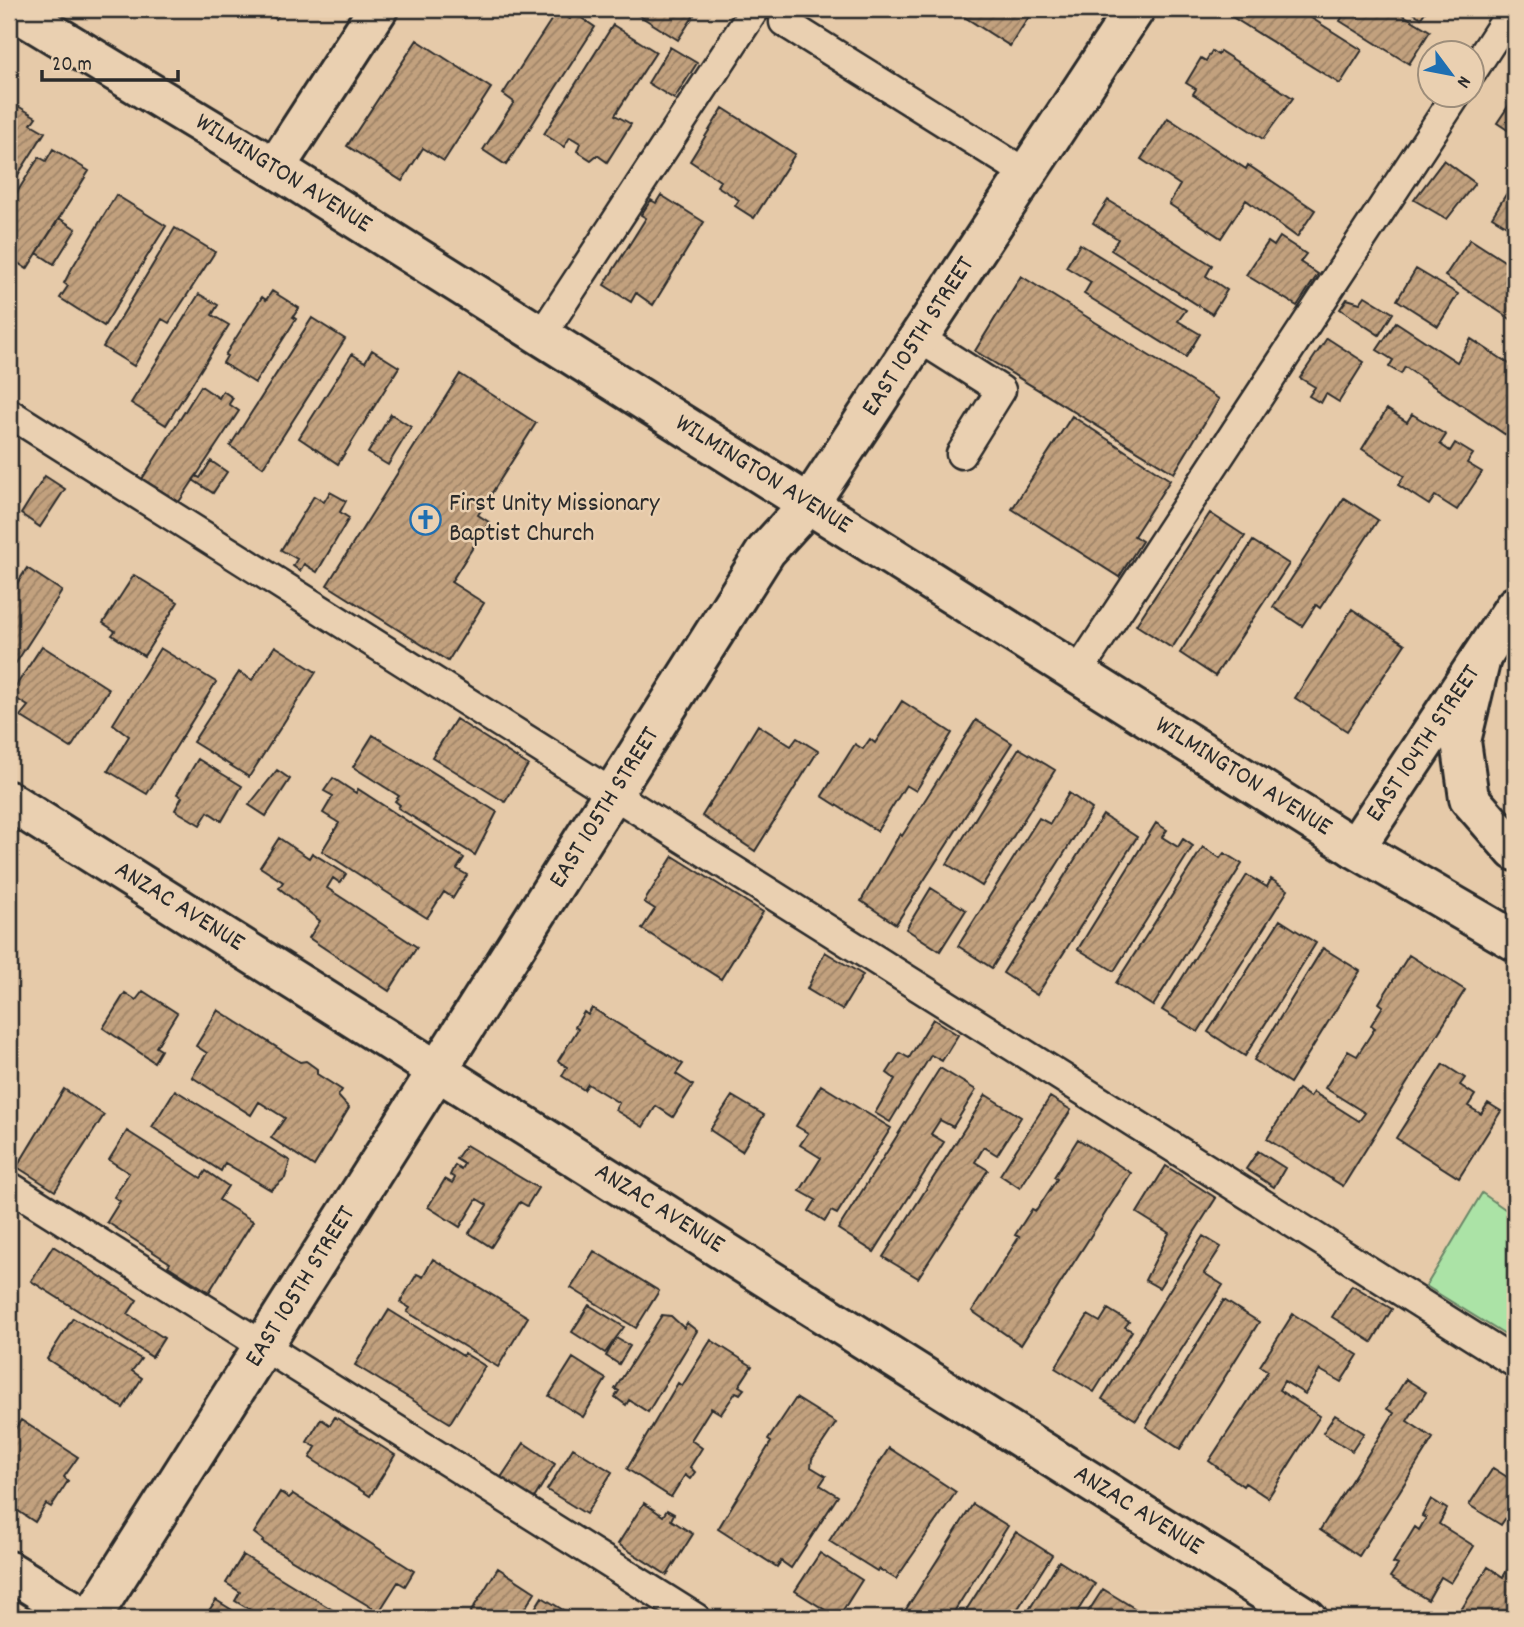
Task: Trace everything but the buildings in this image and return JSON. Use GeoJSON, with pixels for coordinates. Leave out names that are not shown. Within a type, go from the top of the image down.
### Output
{"type":"FeatureCollection","features":[{"type":"Feature","properties":{"kind":"street","name":"WILMINGTON AVENUE"},"geometry":{"type":"LineString","coordinates":[[12,9],[275,168],[1355,848],[1515,941]]}},
{"type":"Feature","properties":{"kind":"street"},"geometry":{"type":"LineString","coordinates":[[275,168],[378,9]]}},
{"type":"Feature","properties":{"kind":"street","name":"EAST 105TH STREET"},"geometry":{"type":"LineString","coordinates":[[91,1618],[766,551],[809,504],[1135,9]]}},
{"type":"Feature","properties":{"kind":"street","name":"EAST 104TH STREET"},"geometry":{"type":"LineString","coordinates":[[1355,848],[1515,606]]}},
{"type":"Feature","properties":{"kind":"street"},"geometry":{"type":"LineString","coordinates":[[1481,658],[1461,741],[1469,798],[1515,851]]}},
{"type":"Feature","properties":{"kind":"street","name":"ANZAC AVENUE"},"geometry":{"type":"LineString","coordinates":[[9,801],[1307,1618]]}},
{"type":"Feature","properties":{"kind":"street"},"geometry":{"type":"LineString","coordinates":[[9,1571],[85,1618]]}},
{"type":"Feature","properties":{"kind":"lane"},"geometry":{"type":"LineString","coordinates":[[541,336],[755,9]]}},
{"type":"Feature","properties":{"kind":"lane"},"geometry":{"type":"LineString","coordinates":[[1486,50],[1513,9]]}},
{"type":"Feature","properties":{"kind":"lane"},"geometry":{"type":"LineString","coordinates":[[784,22],[1027,174]]}},
{"type":"Feature","properties":{"kind":"lane"},"geometry":{"type":"LineString","coordinates":[[1078,673],[1448,108]]}},
{"type":"Feature","properties":{"kind":"lane"},"geometry":{"type":"LineString","coordinates":[[919,338],[1001,390],[961,454]]}},
{"type":"Feature","properties":{"kind":"lane"},"geometry":{"type":"LineString","coordinates":[[9,413],[1515,1363]]}},
{"type":"Feature","properties":{"kind":"lane"},"geometry":{"type":"LineString","coordinates":[[9,1186],[696,1618]]}},
{"type":"Feature","properties":{"kind":"green space"},"geometry":{"type":"Polygon","coordinates":[[[1482,1193],[1515,1216],[1515,1341],[1426,1286],[1482,1193]]]}},
{"type":"Feature","properties":{"kind":"place","name":"First Unity Missionary Baptist Church"},"geometry":{"type":"Point","coordinates":[426,519]}}]}
